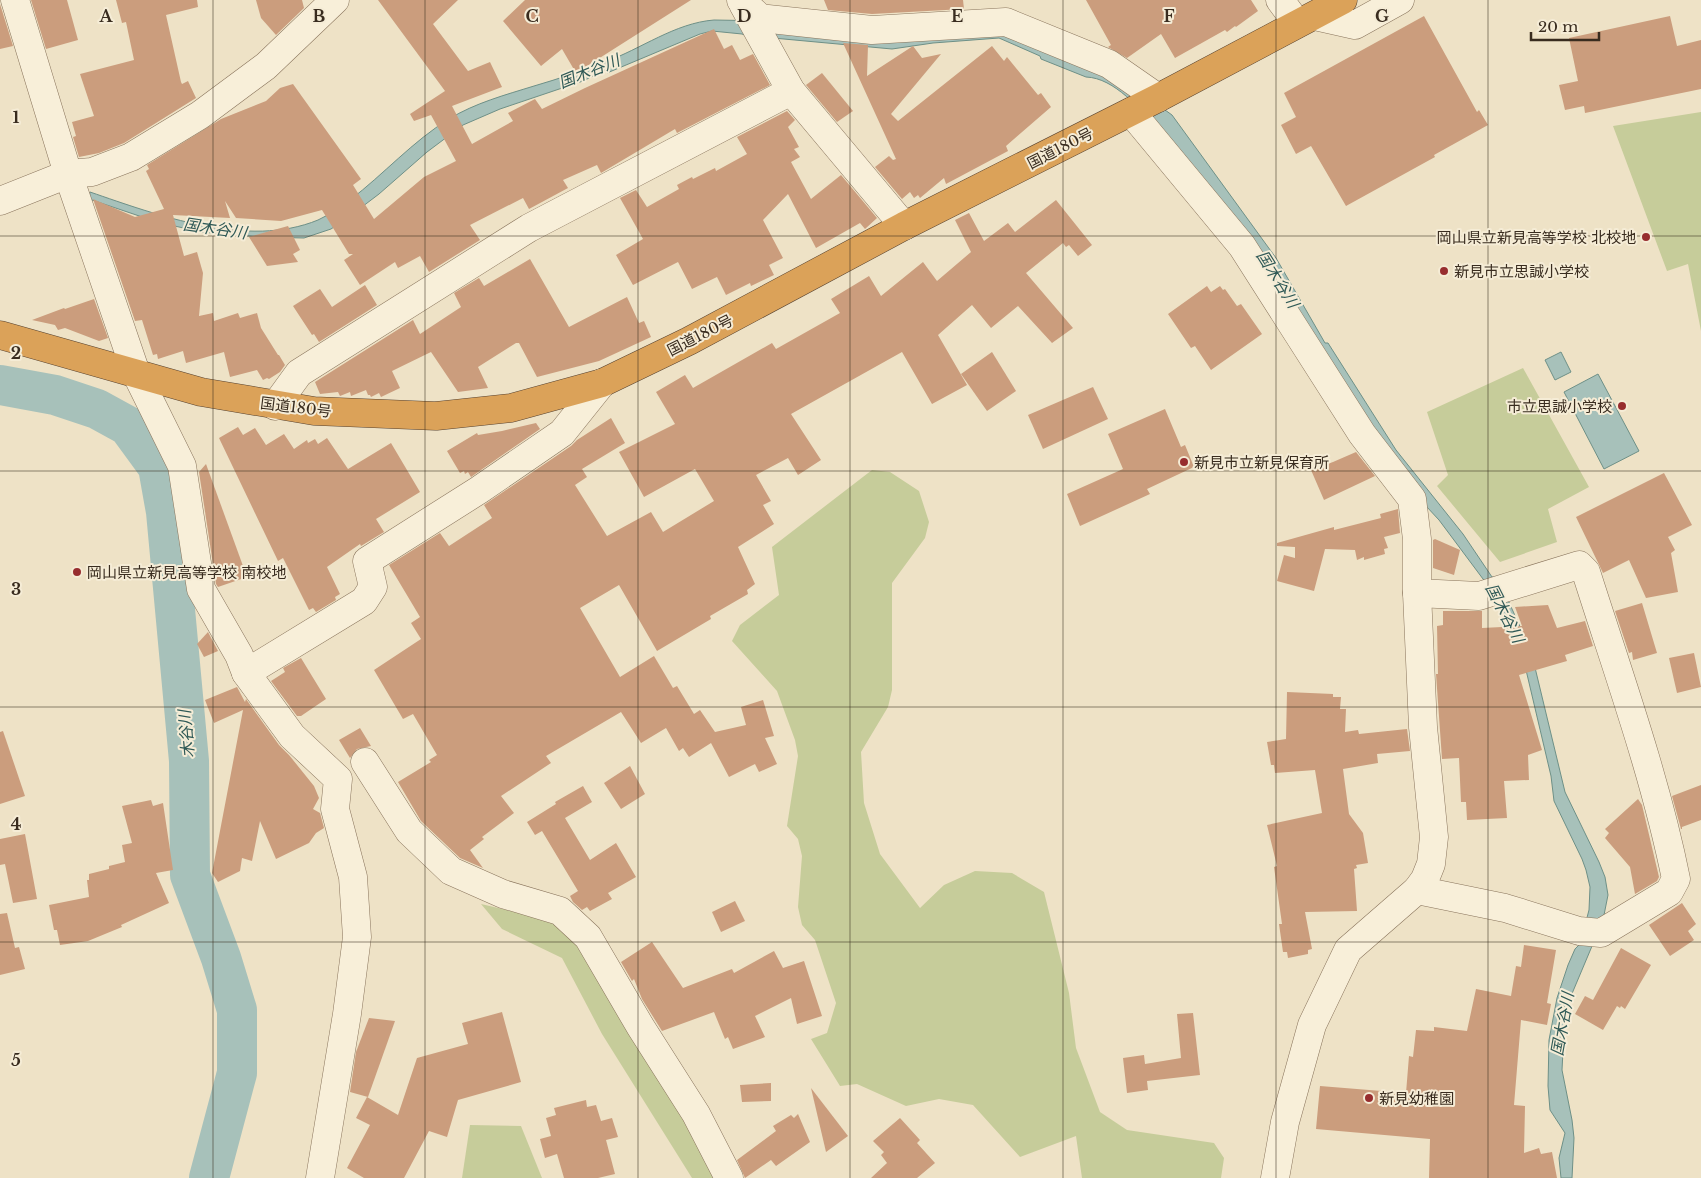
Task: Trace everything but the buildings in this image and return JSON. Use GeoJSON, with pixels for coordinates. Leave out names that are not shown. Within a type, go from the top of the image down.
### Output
{"type":"FeatureCollection","features":[{"type":"Feature","properties":{"kind":"highway","name":"国道180号"},"geometry":{"type":"LineString","coordinates":[[0,335],[201,392],[314,412],[436,416],[511,408],[602,383],[689,342],[904,226],[1131,112],[1344,0]]}},
{"type":"Feature","properties":{"kind":"street"},"geometry":{"type":"LineString","coordinates":[[15,0],[68,174],[136,373],[182,466],[201,589],[239,655],[246,673],[292,736],[338,779],[335,809],[353,877],[357,937],[347,1014],[320,1178]]}},
{"type":"Feature","properties":{"kind":"street"},"geometry":{"type":"LineString","coordinates":[[0,201],[68,174],[92,172],[131,156],[200,115],[266,66],[335,0]]}},
{"type":"Feature","properties":{"kind":"street"},"geometry":{"type":"LineString","coordinates":[[741,0],[791,91],[904,226]]}},
{"type":"Feature","properties":{"kind":"street"},"geometry":{"type":"LineString","coordinates":[[741,0],[760,18],[872,30],[1006,22],[1109,64],[1158,98]]}},
{"type":"Feature","properties":{"kind":"street"},"geometry":{"type":"LineString","coordinates":[[1280,0],[1306,19],[1355,25],[1400,0]]}},
{"type":"Feature","properties":{"kind":"street"},"geometry":{"type":"LineString","coordinates":[[275,406],[299,373],[529,228],[791,91]]}},
{"type":"Feature","properties":{"kind":"street"},"geometry":{"type":"LineString","coordinates":[[1131,112],[1242,246],[1362,434],[1412,499],[1417,539],[1417,594],[1423,727],[1434,837],[1431,864],[1425,879],[1417,890],[1348,950],[1312,1025],[1285,1122],[1275,1178]]}},
{"type":"Feature","properties":{"kind":"street"},"geometry":{"type":"LineString","coordinates":[[246,673],[364,601],[373,587],[367,561],[479,490],[562,433],[602,383]]}},
{"type":"Feature","properties":{"kind":"street"},"geometry":{"type":"LineString","coordinates":[[1417,594],[1479,596],[1579,565],[1586,572],[1632,716],[1666,833],[1676,879],[1669,892],[1590,932],[1505,908],[1417,890]]}},
{"type":"Feature","properties":{"kind":"street"},"geometry":{"type":"LineString","coordinates":[[365,762],[409,831],[451,871],[503,894],[560,912],[588,937],[640,1026],[696,1114],[729,1178]]}},
{"type":"Feature","properties":{"kind":"green space"},"geometry":{"type":"Polygon","coordinates":[[[1701,112],[1701,331],[1688,264],[1667,271],[1613,126],[1701,112]]]}},
{"type":"Feature","properties":{"kind":"green space"},"geometry":{"type":"Polygon","coordinates":[[[1523,368],[1589,487],[1548,509],[1557,542],[1500,562],[1437,486],[1448,475],[1427,412],[1523,368]]]}},
{"type":"Feature","properties":{"kind":"green space"},"geometry":{"type":"Polygon","coordinates":[[[872,470],[890,472],[919,491],[929,522],[925,538],[892,583],[892,690],[888,707],[861,752],[864,803],[880,854],[920,908],[944,885],[975,871],[1012,873],[1044,892],[1069,993],[1076,1048],[1100,1112],[1127,1130],[1214,1143],[1224,1158],[1221,1178],[1082,1178],[1076,1136],[1020,1157],[973,1105],[939,1099],[906,1106],[857,1084],[840,1086],[811,1039],[827,1033],[836,1003],[815,940],[802,925],[798,907],[802,856],[798,839],[787,826],[798,756],[795,740],[777,691],[732,641],[740,625],[779,595],[772,547],[872,470]]]}},
{"type":"Feature","properties":{"kind":"green space"},"geometry":{"type":"Polygon","coordinates":[[[481,904],[558,922],[585,951],[720,1178],[692,1178],[602,1034],[562,958],[502,929],[481,904]]]}},
{"type":"Feature","properties":{"kind":"green space"},"geometry":{"type":"Polygon","coordinates":[[[470,1125],[521,1126],[542,1178],[462,1178],[470,1125]]]}},
{"type":"Feature","properties":{"kind":"water","name":"国木谷川"},"geometry":{"type":"Polygon","coordinates":[[[714,20],[1003,25],[1118,76],[1172,115],[1276,258],[1325,343],[1328,343],[1396,450],[1463,534],[1492,577],[1498,578],[1531,651],[1565,792],[1599,862],[1605,877],[1608,895],[1603,920],[1571,996],[1564,1031],[1562,1070],[1574,1138],[1572,1178],[1561,1178],[1559,1158],[1565,1133],[1550,1110],[1548,1086],[1549,1040],[1557,998],[1568,965],[1575,949],[1580,944],[1589,910],[1590,887],[1582,859],[1554,801],[1551,776],[1522,653],[1510,626],[1506,624],[1486,583],[1439,520],[1413,492],[1159,129],[1135,104],[1117,89],[1097,79],[1086,77],[1041,59],[1040,56],[999,38],[933,43],[892,49],[773,38],[754,39],[742,34],[712,31],[700,34],[607,73],[605,70],[583,81],[500,109],[463,125],[346,219],[331,229],[304,238],[260,237],[201,232],[157,222],[89,199],[90,192],[173,219],[233,230],[262,231],[291,228],[318,220],[350,200],[423,137],[469,108],[605,62],[672,31],[700,22],[714,20]]]}},
{"type":"Feature","properties":{"kind":"water"},"geometry":{"type":"Polygon","coordinates":[[[1561,352],[1571,372],[1555,380],[1545,360],[1561,352]]]}},
{"type":"Feature","properties":{"kind":"water"},"geometry":{"type":"Polygon","coordinates":[[[1598,374],[1639,451],[1604,469],[1564,392],[1598,374]]]}},
{"type":"Feature","properties":{"kind":"waterway","name":"木谷川"},"geometry":{"type":"LineString","coordinates":[[0,385],[55,395],[97,409],[128,426],[158,467],[166,512],[189,761],[190,875],[221,958],[237,1010],[237,1073],[209,1178]]}},
{"type":"Feature","properties":{"kind":"place","name":"岡山県立新見高等学校 北校地"},"geometry":{"type":"Point","coordinates":[1646,237]}},
{"type":"Feature","properties":{"kind":"place","name":"新見市立思誠小学校"},"geometry":{"type":"Point","coordinates":[1444,271]}},
{"type":"Feature","properties":{"kind":"place","name":"市立思誠小学校"},"geometry":{"type":"Point","coordinates":[1622,406]}},
{"type":"Feature","properties":{"kind":"place","name":"新見市立新見保育所"},"geometry":{"type":"Point","coordinates":[1184,462]}},
{"type":"Feature","properties":{"kind":"place","name":"岡山県立新見高等学校 南校地"},"geometry":{"type":"Point","coordinates":[77,572]}},
{"type":"Feature","properties":{"kind":"place","name":"新見幼稚園"},"geometry":{"type":"Point","coordinates":[1369,1098]}}]}
